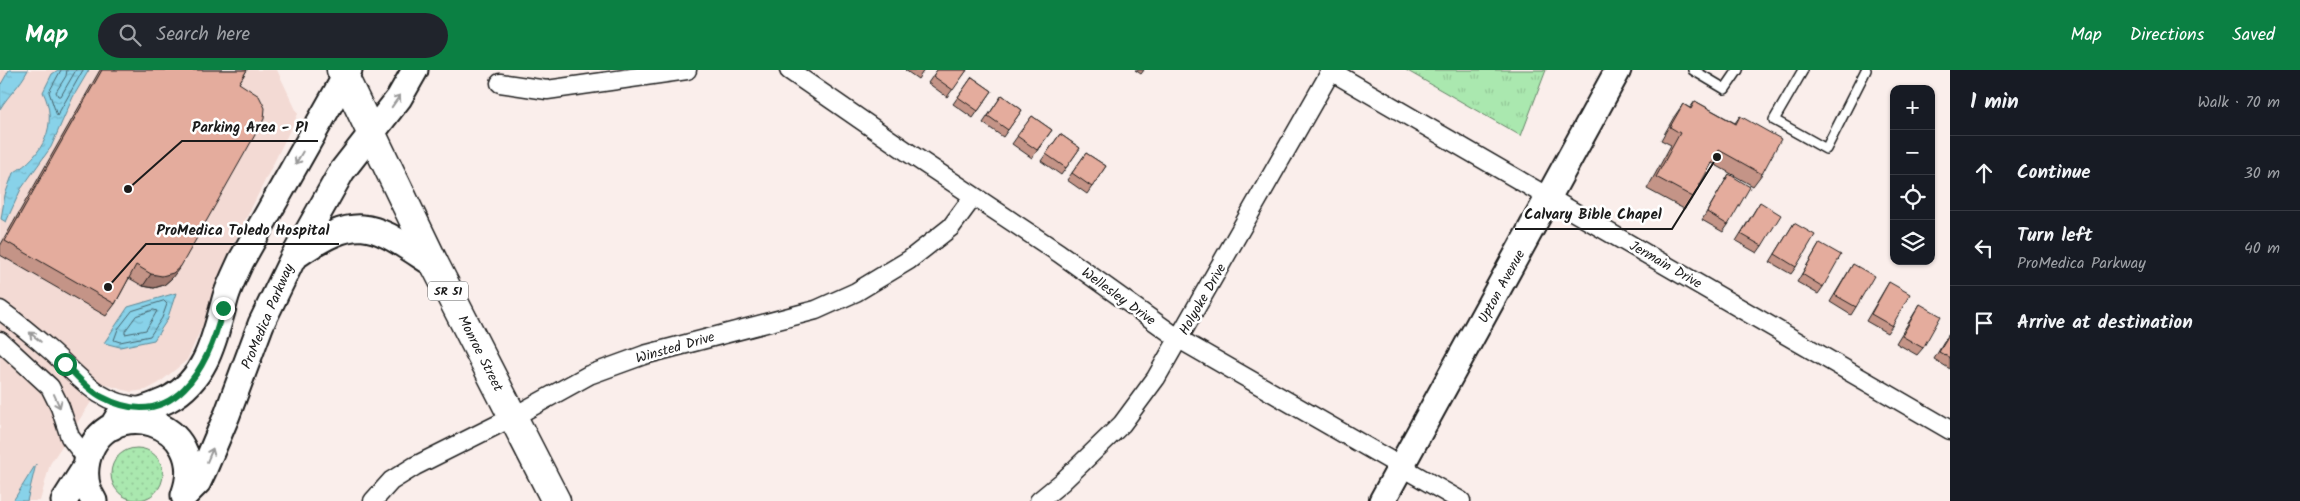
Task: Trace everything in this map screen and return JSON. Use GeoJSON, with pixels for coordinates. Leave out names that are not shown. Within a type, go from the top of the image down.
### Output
{"type":"FeatureCollection","features":[{"type":"Feature","properties":{"kind":"main road","name":"Monroe Street"},"geometry":{"type":"LineString","coordinates":[[345,73],[435,265],[556,501]]}},
{"type":"Feature","properties":{"kind":"street","name":"ProMedica Parkway"},"geometry":{"type":"LineString","coordinates":[[183,498],[198,482],[205,467],[228,415],[261,324],[292,258],[342,171],[399,98],[415,70]]}},
{"type":"Feature","properties":{"kind":"street"},"geometry":{"type":"LineString","coordinates":[[500,83],[547,90],[687,70]]}},
{"type":"Feature","properties":{"kind":"street","name":"Wellesley Drive"},"geometry":{"type":"LineString","coordinates":[[789,70],[973,197],[1059,253],[1179,339],[1461,501]]}},
{"type":"Feature","properties":{"kind":"street","name":"Upton Avenue"},"geometry":{"type":"LineString","coordinates":[[1382,501],[1618,70]]}},
{"type":"Feature","properties":{"kind":"street","name":"Jermain Drive"},"geometry":{"type":"LineString","coordinates":[[1330,71],[1950,430]]}},
{"type":"Feature","properties":{"kind":"street","name":"Holyoke Drive"},"geometry":{"type":"LineString","coordinates":[[1039,501],[1062,482],[1122,424],[1156,378],[1330,71]]}},
{"type":"Feature","properties":{"kind":"street"},"geometry":{"type":"LineString","coordinates":[[64,501],[86,464],[97,440],[112,427],[118,417],[147,408],[178,394],[201,369],[216,338],[227,294],[241,261],[345,73]]}},
{"type":"Feature","properties":{"kind":"street","name":"Winsted Drive"},"geometry":{"type":"LineString","coordinates":[[373,501],[391,481],[415,466],[589,375],[644,355],[816,310],[856,292],[909,260],[951,227],[973,197]]}},
{"type":"Feature","properties":{"kind":"street"},"geometry":{"type":"LineString","coordinates":[[292,258],[322,238],[348,228],[363,226],[395,239],[435,265]]}},
{"type":"Feature","properties":{"kind":"street"},"geometry":{"type":"LineString","coordinates":[[0,310],[36,338],[94,392],[122,405],[147,408]]}},
{"type":"Feature","properties":{"kind":"street"},"geometry":{"type":"LineString","coordinates":[[0,340],[50,387],[60,407],[70,438],[86,464],[88,488],[94,501]]}},
{"type":"Feature","properties":{"kind":"street"},"geometry":{"type":"LineString","coordinates":[[112,427],[122,423],[142,421],[161,426],[173,435],[183,447],[189,466],[190,476],[183,498]]}},
{"type":"Feature","properties":{"kind":"lane"},"geometry":{"type":"LineString","coordinates":[[1693,70],[1725,89],[1738,70]]}},
{"type":"Feature","properties":{"kind":"lane"},"geometry":{"type":"LineString","coordinates":[[1803,70],[1774,120],[1826,149],[1866,70]]}},
{"type":"Feature","properties":{"kind":"shaded area"},"geometry":{"type":"Polygon","coordinates":[[[0,70],[277,70],[298,114],[227,257],[206,318],[187,360],[159,383],[146,390],[131,392],[103,384],[50,464],[40,501],[0,501],[0,70]]]}},
{"type":"Feature","properties":{"kind":"green space"},"geometry":{"type":"Polygon","coordinates":[[[1406,70],[1546,70],[1521,136],[1406,70]]]}},
{"type":"Feature","properties":{"kind":"green space"},"geometry":{"type":"Polygon","coordinates":[[[137,448],[147,450],[155,456],[161,464],[163,474],[161,484],[155,492],[147,498],[137,500],[127,498],[119,492],[113,484],[111,474],[113,464],[119,456],[127,450],[137,448]]]}},
{"type":"Feature","properties":{"kind":"water"},"geometry":{"type":"Polygon","coordinates":[[[9,70],[28,70],[22,81],[0,109],[0,86],[9,70]]]}},
{"type":"Feature","properties":{"kind":"water"},"geometry":{"type":"Polygon","coordinates":[[[58,70],[89,70],[73,97],[51,147],[21,189],[6,222],[1,219],[5,195],[13,173],[33,158],[45,138],[49,116],[48,104],[43,92],[52,74],[58,70]]]}},
{"type":"Feature","properties":{"kind":"water"},"geometry":{"type":"Polygon","coordinates":[[[176,293],[167,320],[154,340],[120,347],[104,343],[128,307],[176,293]]]}},
{"type":"Feature","properties":{"kind":"water"},"geometry":{"type":"Polygon","coordinates":[[[36,464],[27,501],[13,501],[36,464]]]}},
{"type":"Feature","properties":{"kind":"building"},"geometry":{"type":"Polygon","coordinates":[[[102,70],[247,70],[239,83],[259,96],[265,108],[264,119],[181,266],[173,273],[162,276],[151,274],[136,265],[115,304],[5,241],[102,70]]]}},
{"type":"Feature","properties":{"kind":"building"},"geometry":{"type":"Polygon","coordinates":[[[937,70],[967,70],[953,90],[933,76],[937,70]]]}},
{"type":"Feature","properties":{"kind":"building"},"geometry":{"type":"Polygon","coordinates":[[[972,77],[992,91],[978,111],[958,97],[972,77]]]}},
{"type":"Feature","properties":{"kind":"building"},"geometry":{"type":"Polygon","coordinates":[[[1002,95],[1022,110],[1008,130],[988,116],[1002,95]]]}},
{"type":"Feature","properties":{"kind":"building"},"geometry":{"type":"Polygon","coordinates":[[[1695,101],[1736,124],[1740,116],[1781,139],[1762,174],[1719,150],[1693,197],[1656,177],[1680,133],[1670,127],[1683,104],[1691,109],[1695,101]]]}},
{"type":"Feature","properties":{"kind":"building"},"geometry":{"type":"Polygon","coordinates":[[[1032,116],[1052,130],[1037,150],[1017,136],[1032,116]]]}},
{"type":"Feature","properties":{"kind":"building"},"geometry":{"type":"Polygon","coordinates":[[[1060,134],[1080,148],[1066,168],[1046,154],[1060,134]]]}},
{"type":"Feature","properties":{"kind":"building"},"geometry":{"type":"Polygon","coordinates":[[[1086,153],[1106,166],[1092,187],[1072,173],[1086,153]]]}},
{"type":"Feature","properties":{"kind":"building"},"geometry":{"type":"Polygon","coordinates":[[[1729,174],[1750,187],[1728,225],[1707,212],[1729,174]]]}},
{"type":"Feature","properties":{"kind":"building"},"geometry":{"type":"Polygon","coordinates":[[[1760,202],[1781,215],[1762,246],[1741,234],[1760,202]]]}},
{"type":"Feature","properties":{"kind":"building"},"geometry":{"type":"Polygon","coordinates":[[[1794,223],[1815,235],[1796,267],[1775,254],[1794,223]]]}},
{"type":"Feature","properties":{"kind":"building"},"geometry":{"type":"Polygon","coordinates":[[[1820,243],[1841,255],[1823,287],[1802,274],[1820,243]]]}},
{"type":"Feature","properties":{"kind":"building"},"geometry":{"type":"Polygon","coordinates":[[[1853,264],[1874,276],[1856,307],[1835,295],[1853,264]]]}},
{"type":"Feature","properties":{"kind":"building"},"geometry":{"type":"Polygon","coordinates":[[[1889,282],[1910,294],[1892,326],[1871,314],[1889,282]]]}},
{"type":"Feature","properties":{"kind":"building"},"geometry":{"type":"Polygon","coordinates":[[[1920,304],[1941,316],[1923,348],[1902,336],[1920,304]]]}},
{"type":"Feature","properties":{"kind":"building"},"geometry":{"type":"Polygon","coordinates":[[[1950,334],[1950,358],[1939,352],[1950,334]]]}},
{"type":"Feature","properties":{"kind":"place","name":"Calvary Bible Chapel"},"geometry":{"type":"Point","coordinates":[1717,157]}},
{"type":"Feature","properties":{"kind":"place","name":"Parking Area - P1"},"geometry":{"type":"Point","coordinates":[128,189]}},
{"type":"Feature","properties":{"kind":"place","name":"ProMedica Toledo Hospital"},"geometry":{"type":"Point","coordinates":[108,287]}},
{"type":"Feature","properties":{"kind":"route"},"geometry":{"type":"LineString","coordinates":[[65,364],[82,382],[101,397],[122,405],[147,408],[178,394],[194,379],[206,360],[216,338],[223,308]]}}]}
